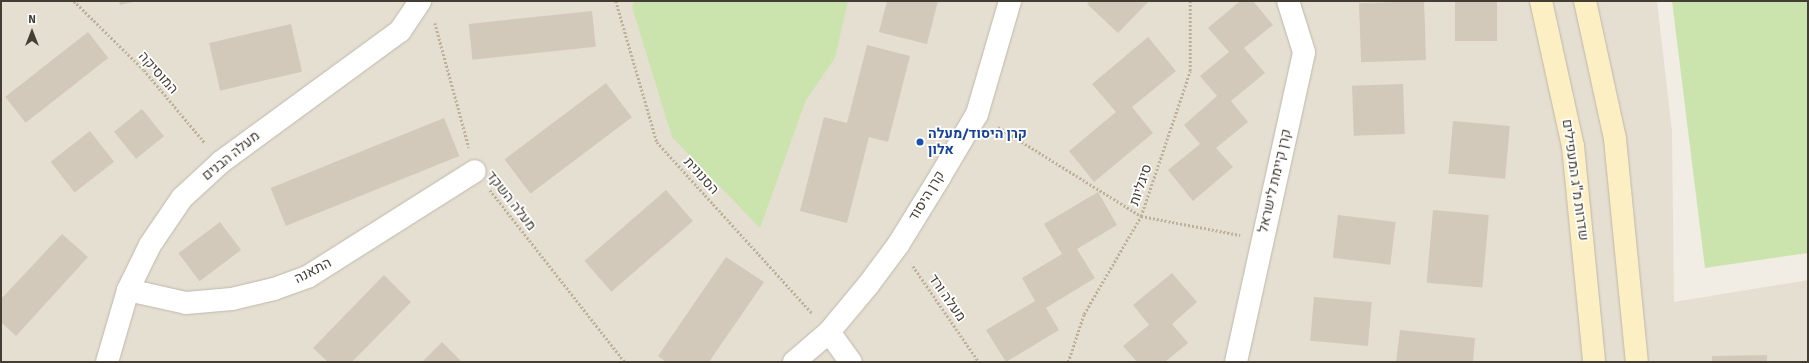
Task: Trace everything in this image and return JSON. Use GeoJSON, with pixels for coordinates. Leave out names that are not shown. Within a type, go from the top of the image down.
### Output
{"type":"FeatureCollection","features":[{"type":"Feature","properties":{"kind":"main road","name":"שדרות מ\"ג המעפילים"},"geometry":{"type":"LineString","coordinates":[[1541,1],[1573,146],[1594,362]]}},
{"type":"Feature","properties":{"kind":"main road"},"geometry":{"type":"LineString","coordinates":[[1586,1],[1615,139],[1637,362]]}},
{"type":"Feature","properties":{"kind":"street","name":"קרן היסוד"},"geometry":{"type":"LineString","coordinates":[[794,362],[829,332],[898,245],[977,114],[1010,1]]}},
{"type":"Feature","properties":{"kind":"street","name":"קרן קיימת לישראל"},"geometry":{"type":"LineString","coordinates":[[1236,362],[1304,52],[1288,1]]}},
{"type":"Feature","properties":{"kind":"street","name":"מעלה הבנים"},"geometry":{"type":"LineString","coordinates":[[107,362],[128,290],[150,246],[182,198],[221,162],[400,31],[427,8]]}},
{"type":"Feature","properties":{"kind":"street","name":"התאנה"},"geometry":{"type":"LineString","coordinates":[[128,290],[186,303],[232,299],[274,289],[309,276],[475,171]]}},
{"type":"Feature","properties":{"kind":"street"},"geometry":{"type":"LineString","coordinates":[[829,332],[851,362]]}},
{"type":"Feature","properties":{"kind":"path","name":"המוסיקה"},"geometry":{"type":"LineString","coordinates":[[74,1],[144,70],[221,162]]}},
{"type":"Feature","properties":{"kind":"path","name":"הסנונית"},"geometry":{"type":"LineString","coordinates":[[616,1],[657,142],[829,332]]}},
{"type":"Feature","properties":{"kind":"path","name":"סיגליות"},"geometry":{"type":"LineString","coordinates":[[1068,362],[1084,314],[1141,216],[1190,71],[1190,1]]}},
{"type":"Feature","properties":{"kind":"path","name":"מעלה השקד"},"geometry":{"type":"LineString","coordinates":[[427,8],[475,171],[625,362]]}},
{"type":"Feature","properties":{"kind":"path"},"geometry":{"type":"LineString","coordinates":[[977,114],[1141,216],[1262,240]]}},
{"type":"Feature","properties":{"kind":"path","name":"מעלה ורד"},"geometry":{"type":"LineString","coordinates":[[898,245],[979,362]]}},
{"type":"Feature","properties":{"kind":"shaded area"},"geometry":{"type":"Polygon","coordinates":[[[1,1],[1657,1],[1672,131],[1674,302],[1808,280],[1808,362],[1,362],[1,1]]]}},
{"type":"Feature","properties":{"kind":"green space"},"geometry":{"type":"Polygon","coordinates":[[[634,1],[848,1],[835,58],[806,100],[760,228],[672,137],[632,7],[634,1]]]}},
{"type":"Feature","properties":{"kind":"green space"},"geometry":{"type":"Polygon","coordinates":[[[1672,1],[1808,1],[1808,253],[1705,268],[1672,1]]]}},
{"type":"Feature","properties":{"kind":"building"},"geometry":{"type":"Polygon","coordinates":[[[119,1],[133,1],[133,2],[120,5],[119,1]]]}},
{"type":"Feature","properties":{"kind":"building"},"geometry":{"type":"Polygon","coordinates":[[[887,1],[938,1],[927,44],[879,32],[887,1]]]}},
{"type":"Feature","properties":{"kind":"building"},"geometry":{"type":"Polygon","coordinates":[[[1090,1],[1149,1],[1118,33],[1087,4],[1090,1]]]}},
{"type":"Feature","properties":{"kind":"building"},"geometry":{"type":"Polygon","coordinates":[[[1240,1],[1253,1],[1273,25],[1244,48],[1265,73],[1231,101],[1248,122],[1216,148],[1233,167],[1193,201],[1168,170],[1200,144],[1184,125],[1217,96],[1200,76],[1229,52],[1208,28],[1240,1]]]}},
{"type":"Feature","properties":{"kind":"building"},"geometry":{"type":"Polygon","coordinates":[[[1424,1],[1426,60],[1361,62],[1359,3],[1424,1]]]}},
{"type":"Feature","properties":{"kind":"building"},"geometry":{"type":"Polygon","coordinates":[[[1455,1],[1497,1],[1497,41],[1455,41],[1455,1]]]}},
{"type":"Feature","properties":{"kind":"building"},"geometry":{"type":"Polygon","coordinates":[[[592,11],[596,47],[472,60],[469,24],[592,11]]]}},
{"type":"Feature","properties":{"kind":"building"},"geometry":{"type":"Polygon","coordinates":[[[291,24],[302,72],[220,91],[209,43],[291,24]]]}},
{"type":"Feature","properties":{"kind":"building"},"geometry":{"type":"Polygon","coordinates":[[[88,32],[108,58],[26,123],[5,97],[88,32]]]}},
{"type":"Feature","properties":{"kind":"building"},"geometry":{"type":"Polygon","coordinates":[[[1148,37],[1176,71],[1132,107],[1153,133],[1094,182],[1069,151],[1116,112],[1092,84],[1148,37]]]}},
{"type":"Feature","properties":{"kind":"building"},"geometry":{"type":"Polygon","coordinates":[[[867,45],[910,56],[888,142],[869,137],[847,223],[800,211],[824,117],[847,123],[867,45]]]}},
{"type":"Feature","properties":{"kind":"building"},"geometry":{"type":"Polygon","coordinates":[[[606,83],[632,117],[530,194],[505,159],[606,83]]]}},
{"type":"Feature","properties":{"kind":"building"},"geometry":{"type":"Polygon","coordinates":[[[1403,84],[1405,134],[1354,136],[1352,86],[1403,84]]]}},
{"type":"Feature","properties":{"kind":"building"},"geometry":{"type":"Polygon","coordinates":[[[142,109],[164,136],[136,159],[114,132],[142,109]]]}},
{"type":"Feature","properties":{"kind":"building"},"geometry":{"type":"Polygon","coordinates":[[[444,118],[459,156],[286,226],[271,188],[444,118]]]}},
{"type":"Feature","properties":{"kind":"building"},"geometry":{"type":"Polygon","coordinates":[[[1453,121],[1510,126],[1505,179],[1448,174],[1453,121]]]}},
{"type":"Feature","properties":{"kind":"building"},"geometry":{"type":"Polygon","coordinates":[[[90,131],[114,162],[75,193],[51,162],[90,131]]]}},
{"type":"Feature","properties":{"kind":"building"},"geometry":{"type":"Polygon","coordinates":[[[666,190],[693,221],[611,292],[584,261],[666,190]]]}},
{"type":"Feature","properties":{"kind":"building"},"geometry":{"type":"Polygon","coordinates":[[[1098,192],[1117,225],[1077,249],[1095,278],[1046,308],[1059,330],[1006,362],[986,330],[1035,301],[1022,278],[1062,254],[1044,224],[1098,192]]]}},
{"type":"Feature","properties":{"kind":"building"},"geometry":{"type":"Polygon","coordinates":[[[1433,210],[1489,215],[1482,288],[1427,283],[1433,210]]]}},
{"type":"Feature","properties":{"kind":"building"},"geometry":{"type":"Polygon","coordinates":[[[1338,215],[1396,222],[1390,265],[1333,258],[1338,215]]]}},
{"type":"Feature","properties":{"kind":"building"},"geometry":{"type":"Polygon","coordinates":[[[220,222],[241,250],[200,281],[178,253],[220,222]]]}},
{"type":"Feature","properties":{"kind":"building"},"geometry":{"type":"Polygon","coordinates":[[[62,234],[88,257],[16,336],[1,322],[1,299],[62,234]]]}},
{"type":"Feature","properties":{"kind":"building"},"geometry":{"type":"Polygon","coordinates":[[[726,257],[764,282],[709,362],[666,362],[658,356],[726,257]]]}},
{"type":"Feature","properties":{"kind":"building"},"geometry":{"type":"Polygon","coordinates":[[[1172,273],[1197,302],[1172,324],[1188,343],[1165,362],[1137,362],[1123,346],[1149,325],[1133,305],[1172,273]]]}},
{"type":"Feature","properties":{"kind":"building"},"geometry":{"type":"Polygon","coordinates":[[[384,275],[411,302],[352,362],[328,362],[313,348],[384,275]]]}},
{"type":"Feature","properties":{"kind":"building"},"geometry":{"type":"Polygon","coordinates":[[[1314,297],[1372,302],[1368,346],[1310,341],[1314,297]]]}},
{"type":"Feature","properties":{"kind":"building"},"geometry":{"type":"Polygon","coordinates":[[[1400,330],[1475,338],[1473,362],[1396,362],[1400,330]]]}},
{"type":"Feature","properties":{"kind":"building"},"geometry":{"type":"Polygon","coordinates":[[[442,342],[462,362],[422,362],[442,342]]]}},
{"type":"Feature","properties":{"kind":"building"},"geometry":{"type":"Polygon","coordinates":[[[1767,355],[1767,362],[1712,362],[1712,356],[1767,355]]]}},
{"type":"Feature","properties":{"kind":"place","name":"קרן היסוד/מעלה אלון"},"geometry":{"type":"Point","coordinates":[920,142]}}]}
